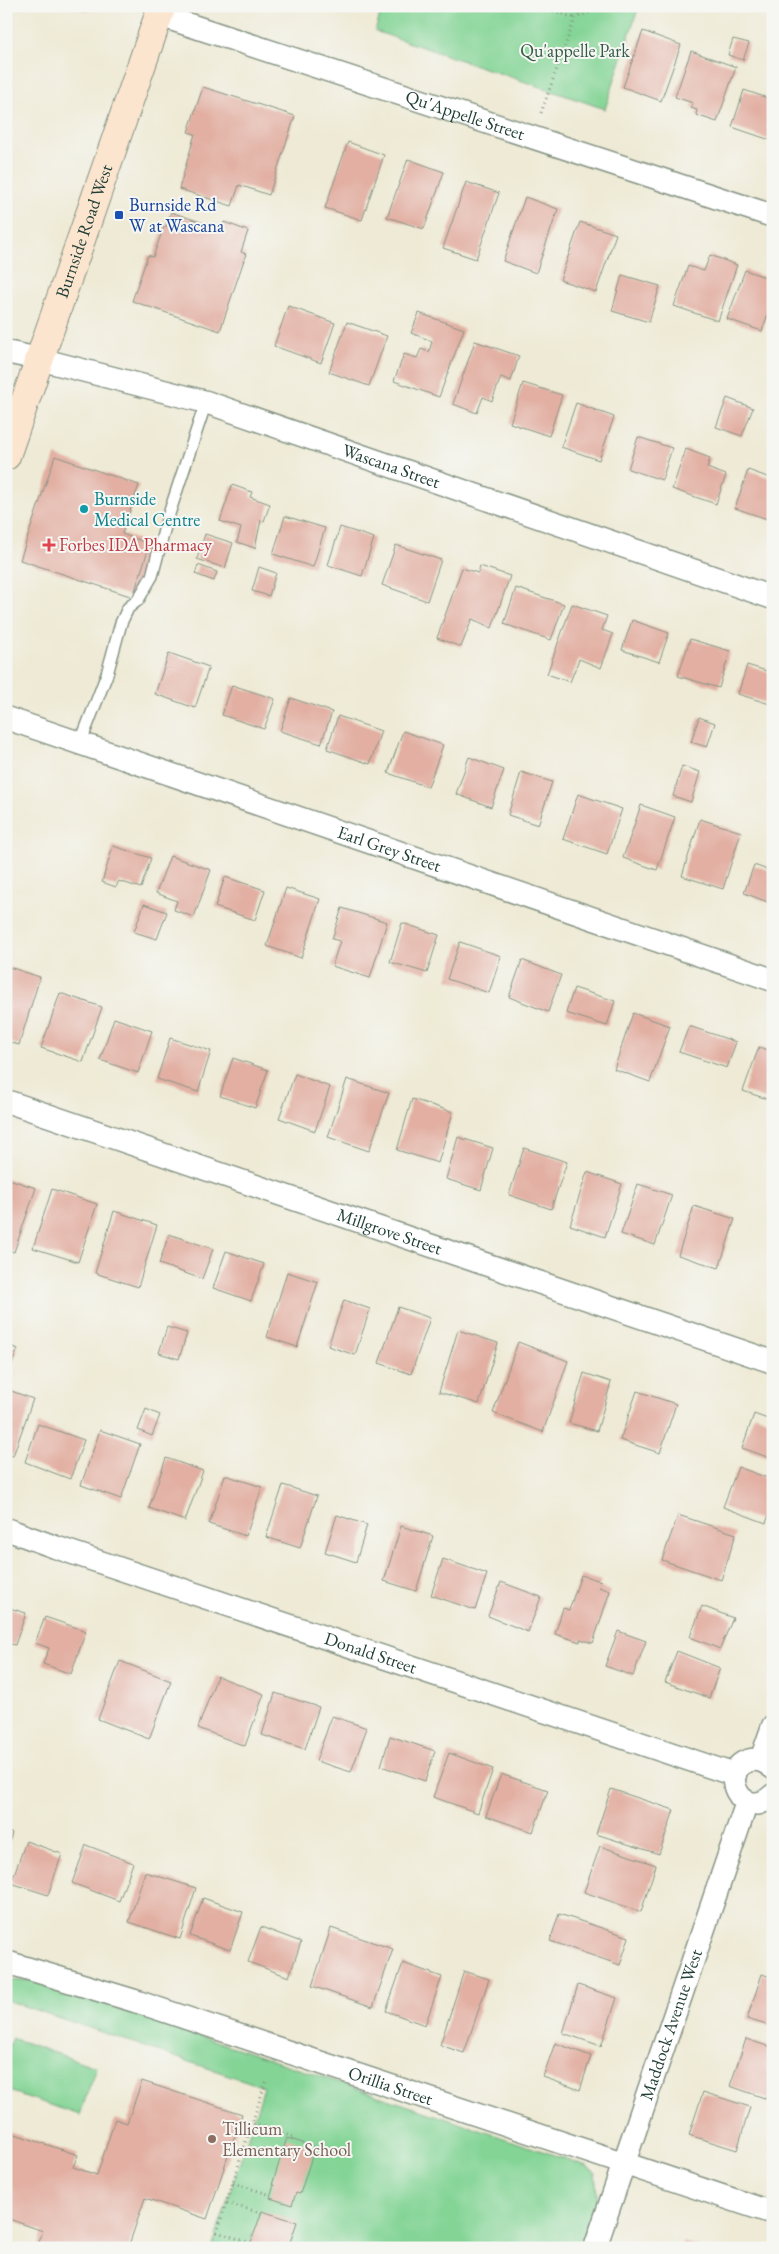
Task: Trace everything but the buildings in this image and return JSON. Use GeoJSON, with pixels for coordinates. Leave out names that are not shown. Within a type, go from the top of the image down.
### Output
{"type":"FeatureCollection","features":[{"type":"Feature","properties":{"kind":"main road","name":"Burnside Road West"},"geometry":{"type":"LineString","coordinates":[[6,456],[161,11]]}},
{"type":"Feature","properties":{"kind":"street","name":"Qu'Appelle Street"},"geometry":{"type":"LineString","coordinates":[[161,11],[533,138],[773,216]]}},
{"type":"Feature","properties":{"kind":"street","name":"Wascana Street"},"geometry":{"type":"LineString","coordinates":[[6,352],[206,402],[773,598]]}},
{"type":"Feature","properties":{"kind":"street","name":"Earl Grey Street"},"geometry":{"type":"LineString","coordinates":[[6,718],[773,980]]}},
{"type":"Feature","properties":{"kind":"street","name":"Millgrove Street"},"geometry":{"type":"LineString","coordinates":[[6,1101],[773,1362]]}},
{"type":"Feature","properties":{"kind":"street","name":"Donald Street"},"geometry":{"type":"LineString","coordinates":[[6,1529],[734,1775]]}},
{"type":"Feature","properties":{"kind":"street"},"geometry":{"type":"LineString","coordinates":[[773,1726],[767,1764],[748,1761],[742,1764],[734,1775],[734,1788],[741,1799],[747,1802],[761,1803],[773,1795]]}},
{"type":"Feature","properties":{"kind":"street","name":"Maddock Avenue West"},"geometry":{"type":"LineString","coordinates":[[595,2248],[747,1802]]}},
{"type":"Feature","properties":{"kind":"street","name":"Orillia Street"},"geometry":{"type":"LineString","coordinates":[[6,1962],[144,2004],[773,2213]]}},
{"type":"Feature","properties":{"kind":"lane"},"geometry":{"type":"LineString","coordinates":[[80,744],[107,674],[121,623],[128,608],[138,600],[152,576],[166,523],[206,402]]}},
{"type":"Feature","properties":{"kind":"path"},"geometry":{"type":"LineString","coordinates":[[539,6],[575,18],[598,9],[599,6]]}},
{"type":"Feature","properties":{"kind":"path"},"geometry":{"type":"LineString","coordinates":[[533,138],[575,18]]}},
{"type":"Feature","properties":{"kind":"path"},"geometry":{"type":"LineString","coordinates":[[251,2243],[217,2232],[266,2082]]}},
{"type":"Feature","properties":{"kind":"path"},"geometry":{"type":"LineString","coordinates":[[252,2124],[293,2137],[292,2140]]}},
{"type":"Feature","properties":{"kind":"path"},"geometry":{"type":"LineString","coordinates":[[233,2183],[271,2195]]}},
{"type":"Feature","properties":{"kind":"path"},"geometry":{"type":"LineString","coordinates":[[227,2203],[261,2214]]}},
{"type":"Feature","properties":{"kind":"green space","name":"Qu'appelle Park"},"geometry":{"type":"Polygon","coordinates":[[[383,6],[639,6],[605,109],[375,31],[383,6]]]}},
{"type":"Feature","properties":{"kind":"green space"},"geometry":{"type":"Polygon","coordinates":[[[34,1980],[587,2166],[595,2172],[598,2202],[583,2248],[212,2248],[264,2087],[6,2000],[6,1981],[34,1980]]]}},
{"type":"Feature","properties":{"kind":"green space"},"geometry":{"type":"Polygon","coordinates":[[[12,2038],[96,2067],[80,2115],[6,2090],[6,2054],[12,2038]]]}},
{"type":"Feature","properties":{"kind":"place","name":"Burnside Rd W at Wascana"},"geometry":{"type":"Point","coordinates":[119,215]}},
{"type":"Feature","properties":{"kind":"place","name":"Burnside Medical Centre"},"geometry":{"type":"Point","coordinates":[84,509]}},
{"type":"Feature","properties":{"kind":"place","name":"Forbes IDA Pharmacy"},"geometry":{"type":"Point","coordinates":[49,545]}},
{"type":"Feature","properties":{"kind":"place","name":"Tillicum Elementary School"},"geometry":{"type":"Point","coordinates":[212,2139]}}]}
